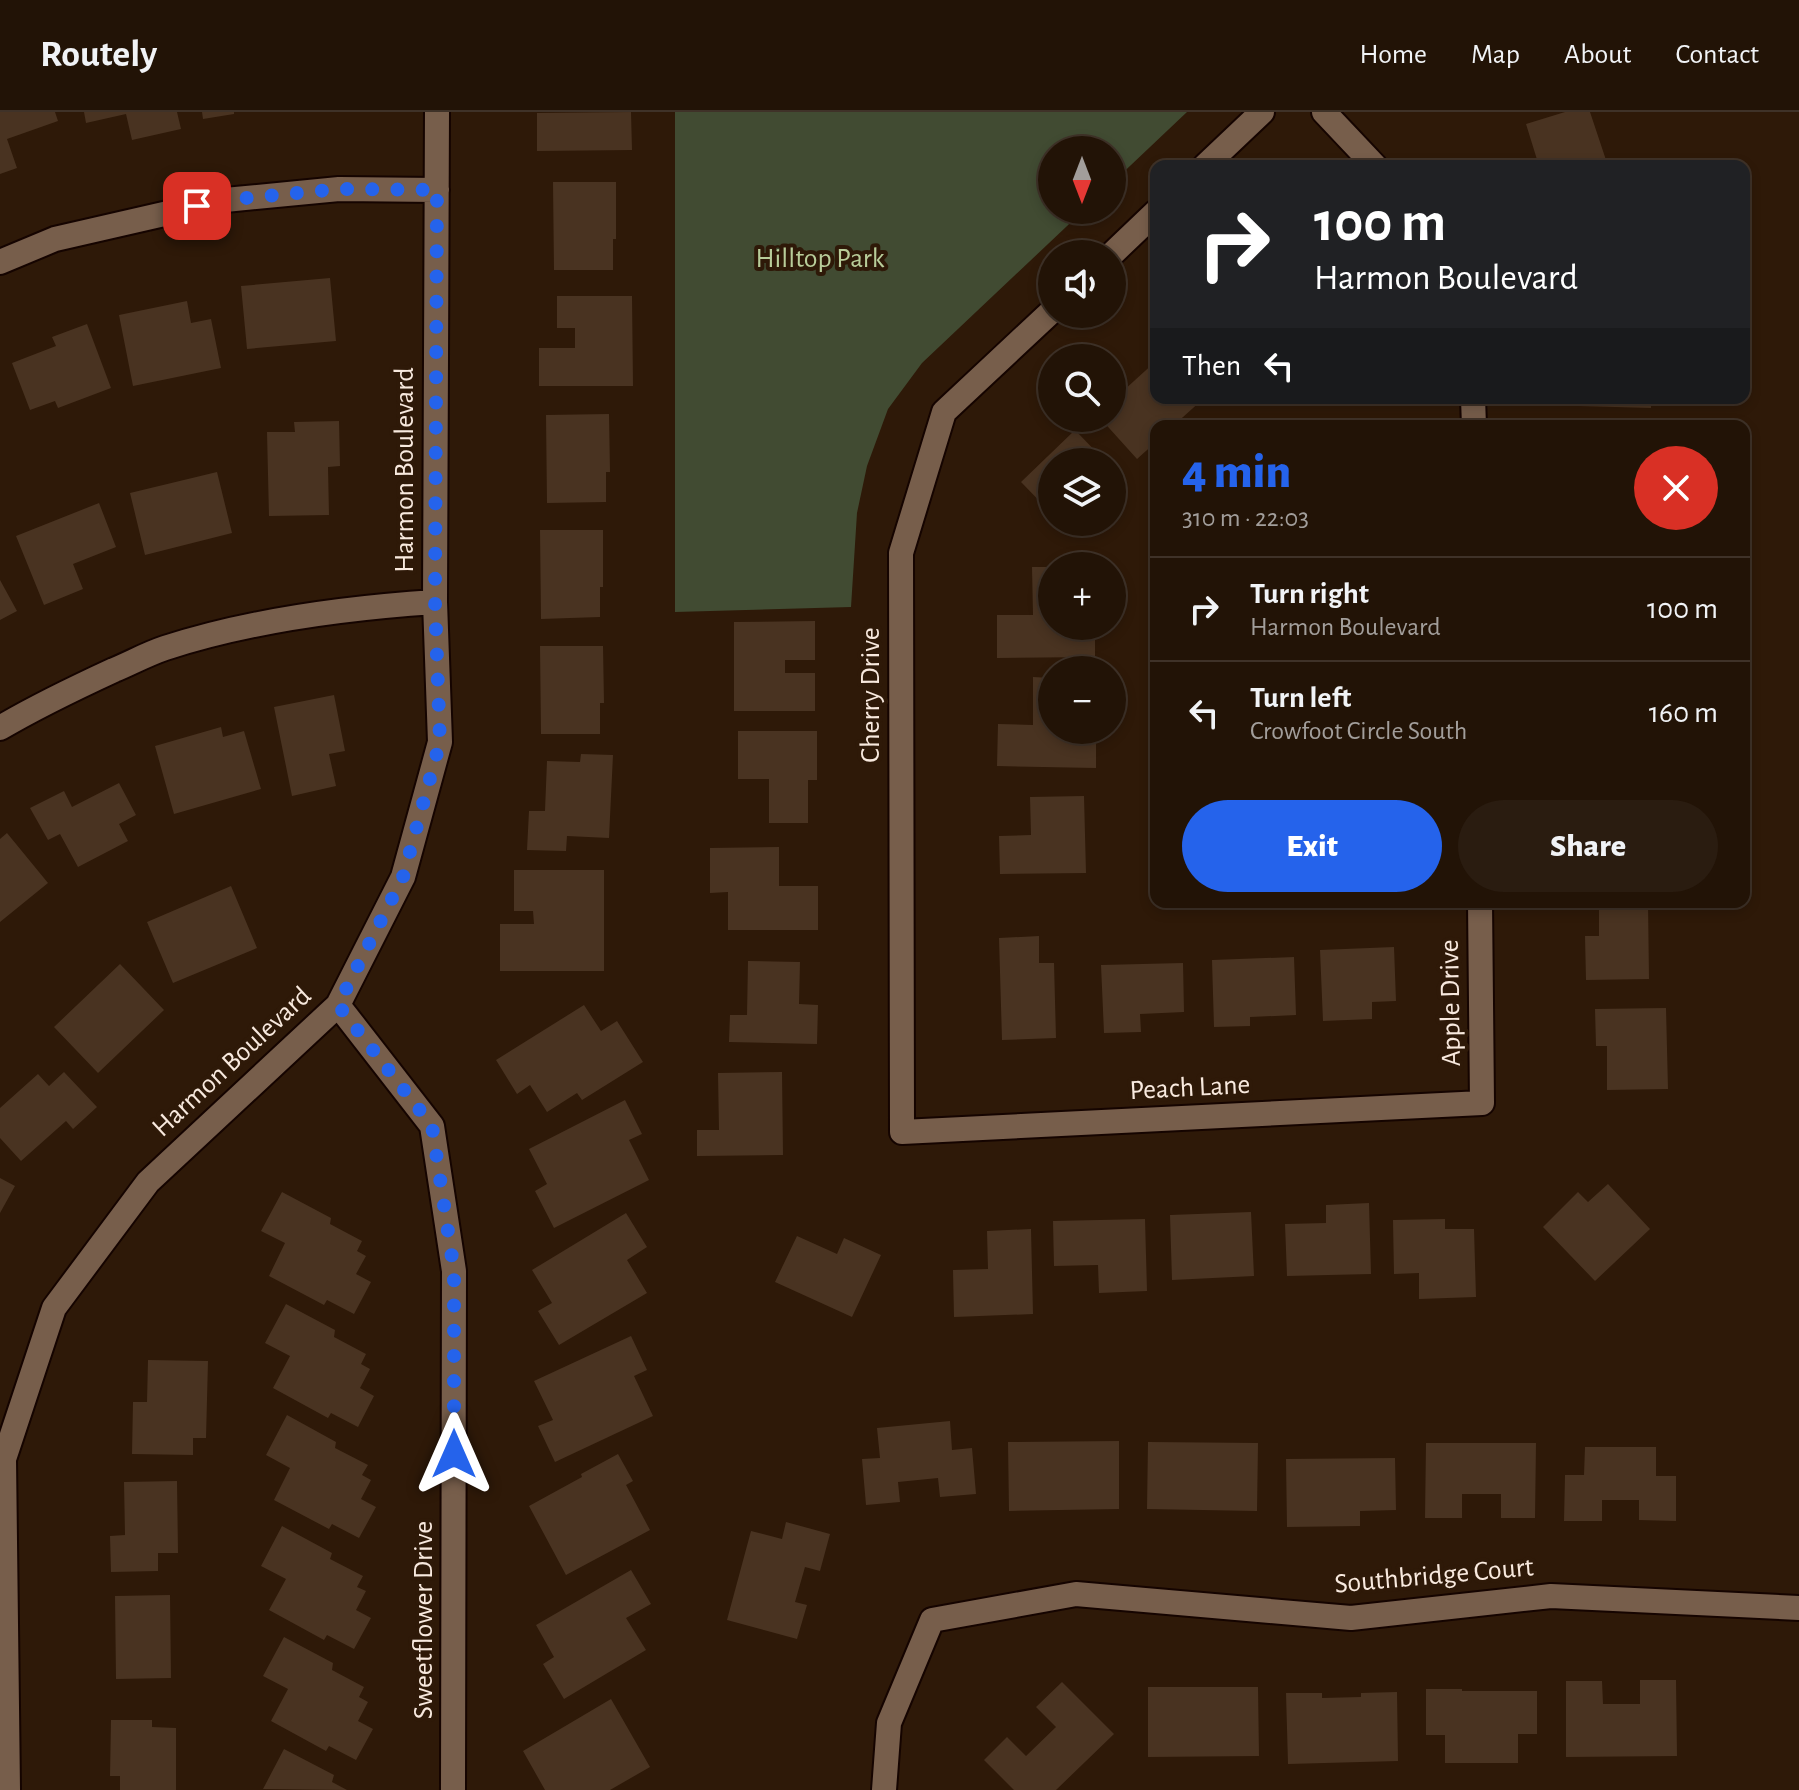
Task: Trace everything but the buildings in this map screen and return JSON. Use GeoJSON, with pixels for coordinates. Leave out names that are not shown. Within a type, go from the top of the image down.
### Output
{"type":"FeatureCollection","features":[{"type":"Feature","properties":{"kind":"street","name":"Harmon Boulevard"},"geometry":{"type":"LineString","coordinates":[[8,1790],[4,1459],[54,1308],[148,1182],[338,1005],[403,877],[440,742],[435,602],[437,112]]}},
{"type":"Feature","properties":{"kind":"street"},"geometry":{"type":"LineString","coordinates":[[1211,160],[1262,112]]}},
{"type":"Feature","properties":{"kind":"street"},"geometry":{"type":"LineString","coordinates":[[1324,112],[1369,160]]}},
{"type":"Feature","properties":{"kind":"street"},"geometry":{"type":"LineString","coordinates":[[0,262],[55,239],[225,200],[339,189],[437,190]]}},
{"type":"Feature","properties":{"kind":"street"},"geometry":{"type":"LineString","coordinates":[[1126,241],[1150,218]]}},
{"type":"Feature","properties":{"kind":"street","name":"Cherry Drive"},"geometry":{"type":"LineString","coordinates":[[902,1132],[901,553],[944,412],[1038,324]]}},
{"type":"Feature","properties":{"kind":"street"},"geometry":{"type":"LineString","coordinates":[[0,728],[44,703],[174,645],[263,624],[354,609],[435,602]]}},
{"type":"Feature","properties":{"kind":"street","name":"Apple Drive"},"geometry":{"type":"LineString","coordinates":[[1480,908],[1482,1103]]}},
{"type":"Feature","properties":{"kind":"street","name":"Sweetflower Drive"},"geometry":{"type":"LineString","coordinates":[[338,1005],[432,1126],[454,1271],[453,1790]]}},
{"type":"Feature","properties":{"kind":"street","name":"Peach Lane"},"geometry":{"type":"LineString","coordinates":[[902,1132],[1482,1103]]}},
{"type":"Feature","properties":{"kind":"street","name":"Southbridge Court"},"geometry":{"type":"LineString","coordinates":[[884,1790],[889,1723],[932,1620],[1076,1594],[1351,1618],[1551,1596],[1799,1608]]}},
{"type":"Feature","properties":{"kind":"green space","name":"Hilltop Park"},"geometry":{"type":"Polygon","coordinates":[[[675,112],[1187,112],[1126,170],[1126,136],[1038,136],[1038,224],[1069,224],[1052,240],[1038,240],[1038,253],[922,363],[888,409],[867,466],[857,513],[851,607],[675,612],[675,112]]]}},
{"type":"Feature","properties":{"kind":"route"},"geometry":{"type":"LineString","coordinates":[[197,206],[225,200],[339,189],[437,190],[435,602],[440,742],[403,877],[338,1005],[432,1126],[454,1271],[454,1454]]}}]}
